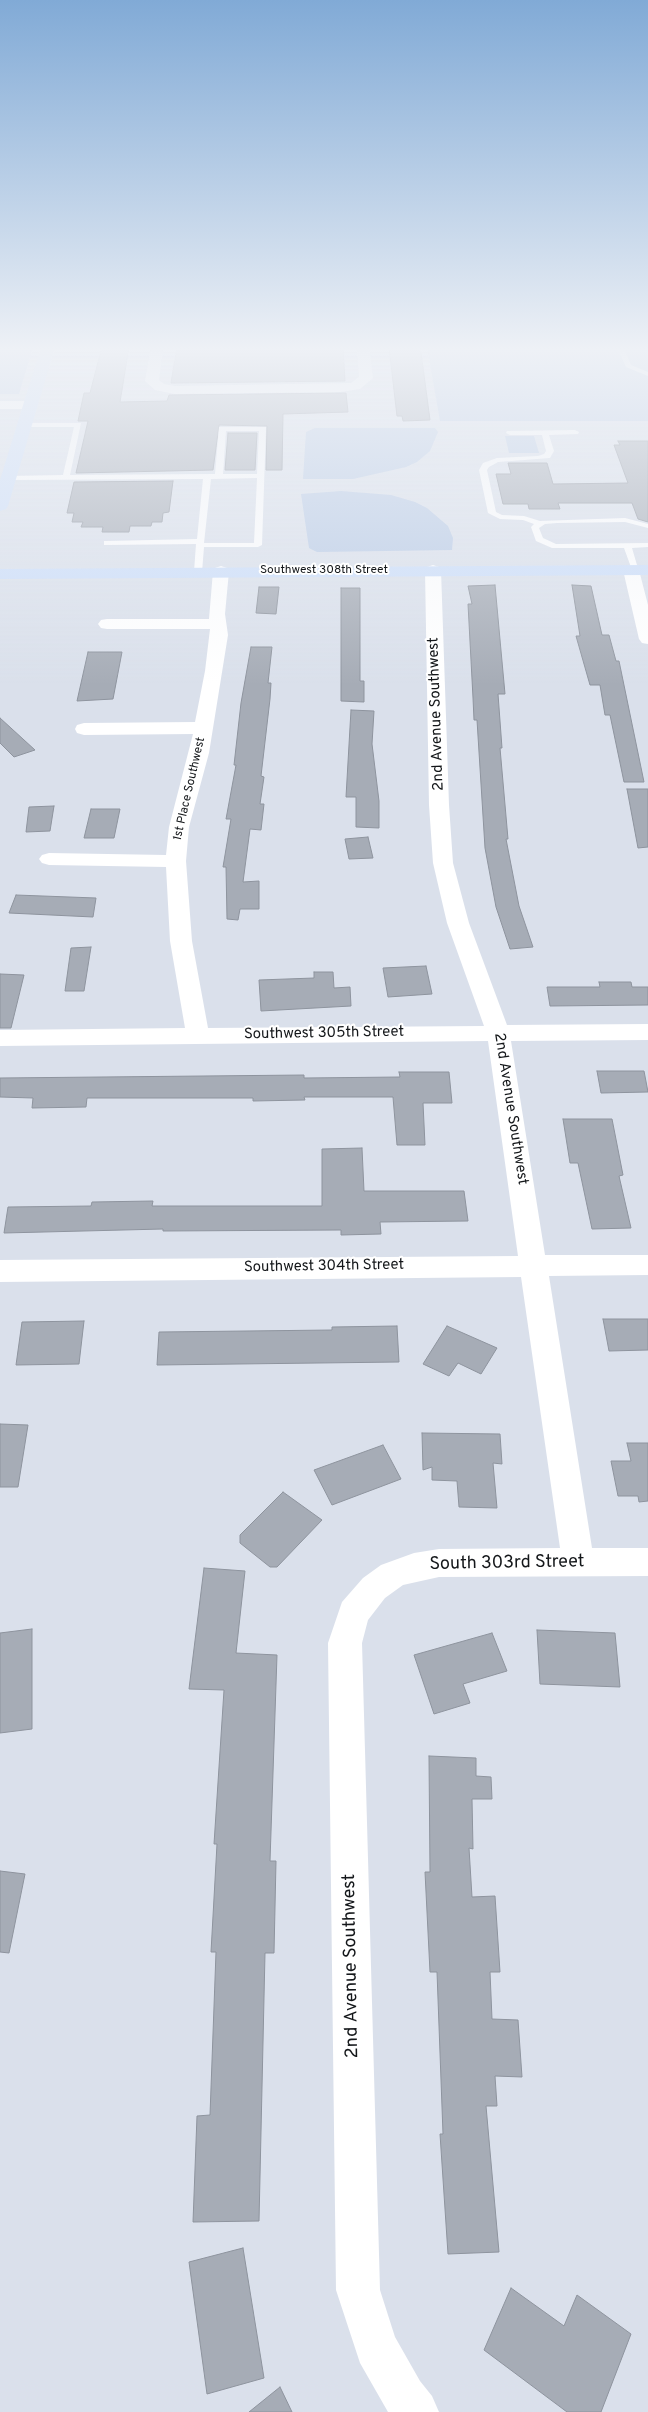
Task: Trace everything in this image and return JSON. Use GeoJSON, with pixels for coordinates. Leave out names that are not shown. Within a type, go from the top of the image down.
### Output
{"type":"FeatureCollection","features":[{"type":"Feature","properties":{"kind":"street"},"geometry":{"type":"LineString","coordinates":[[0,506],[14,460]]}},
{"type":"Feature","properties":{"kind":"street","name":"2nd Avenue Southwest"},"geometry":{"type":"LineString","coordinates":[[433,570],[439,805],[443,863],[458,923],[498,1032],[578,1563]]}},
{"type":"Feature","properties":{"kind":"street"},"geometry":{"type":"LineString","coordinates":[[638,570],[648,639]]}},
{"type":"Feature","properties":{"kind":"street","name":"Southwest 308th Street"},"geometry":{"type":"LineString","coordinates":[[0,574],[221,571],[638,570]]}},
{"type":"Feature","properties":{"kind":"street","name":"1st Place Southwest"},"geometry":{"type":"LineString","coordinates":[[198,1036],[181,941],[177,902],[176,861],[179,826],[204,728],[218,646],[216,614],[221,571]]}},
{"type":"Feature","properties":{"kind":"street"},"geometry":{"type":"LineString","coordinates":[[107,624],[218,624]]}},
{"type":"Feature","properties":{"kind":"street"},"geometry":{"type":"LineString","coordinates":[[84,729],[204,728]]}},
{"type":"Feature","properties":{"kind":"street"},"geometry":{"type":"LineString","coordinates":[[49,858],[176,861]]}},
{"type":"Feature","properties":{"kind":"street","name":"Southwest 305th Street"},"geometry":{"type":"LineString","coordinates":[[0,1038],[648,1032]]}},
{"type":"Feature","properties":{"kind":"street","name":"Southwest 304th Street"},"geometry":{"type":"LineString","coordinates":[[0,1271],[648,1265]]}},
{"type":"Feature","properties":{"kind":"street","name":"South 303rd Street"},"geometry":{"type":"LineString","coordinates":[[346,1643],[354,1613],[374,1588],[392,1576],[414,1568],[439,1563],[648,1562]]}},
{"type":"Feature","properties":{"kind":"street","name":"2nd Avenue Southwest"},"geometry":{"type":"LineString","coordinates":[[346,1643],[358,2290]]}},
{"type":"Feature","properties":{"kind":"street"},"geometry":{"type":"LineString","coordinates":[[358,2290],[376,2347],[416,2412]]}},
{"type":"Feature","properties":{"kind":"lane"},"geometry":{"type":"LineString","coordinates":[[66,478],[70,460]]}},
{"type":"Feature","properties":{"kind":"lane"},"geometry":{"type":"LineString","coordinates":[[219,476],[220,460]]}},
{"type":"Feature","properties":{"kind":"lane"},"geometry":{"type":"LineString","coordinates":[[107,543],[258,545],[262,460]]}},
{"type":"Feature","properties":{"kind":"lane"},"geometry":{"type":"LineString","coordinates":[[506,460],[497,460],[486,465],[483,470],[492,513],[500,517],[524,518],[539,523],[625,520],[648,526]]}},
{"type":"Feature","properties":{"kind":"lane"},"geometry":{"type":"LineString","coordinates":[[198,572],[207,476]]}},
{"type":"Feature","properties":{"kind":"lane"},"geometry":{"type":"LineString","coordinates":[[8,478],[261,476]]}},
{"type":"Feature","properties":{"kind":"lane"},"geometry":{"type":"LineString","coordinates":[[539,523],[535,527],[537,536],[547,544],[566,547],[628,547],[648,545]]}},
{"type":"Feature","properties":{"kind":"lane"},"geometry":{"type":"LineString","coordinates":[[628,547],[638,570]]}},
{"type":"Feature","properties":{"kind":"shaded area"},"geometry":{"type":"Polygon","coordinates":[[[304,460],[420,460],[406,467],[353,479],[303,479],[304,460]]]}},
{"type":"Feature","properties":{"kind":"shaded area"},"geometry":{"type":"Polygon","coordinates":[[[341,491],[391,495],[415,502],[427,508],[448,526],[453,538],[452,550],[317,552],[309,548],[301,494],[341,491]]]}},
{"type":"Feature","properties":{"kind":"building"},"geometry":{"type":"Polygon","coordinates":[[[79,460],[214,460],[213,470],[76,473],[79,460]]]}},
{"type":"Feature","properties":{"kind":"building"},"geometry":{"type":"Polygon","coordinates":[[[226,460],[256,460],[255,470],[225,470],[226,460]]]}},
{"type":"Feature","properties":{"kind":"building"},"geometry":{"type":"Polygon","coordinates":[[[266,460],[282,460],[282,470],[266,470],[266,460]]]}},
{"type":"Feature","properties":{"kind":"building"},"geometry":{"type":"Polygon","coordinates":[[[619,460],[648,460],[648,522],[638,519],[632,503],[558,503],[560,509],[529,509],[528,504],[503,504],[496,474],[511,474],[508,463],[547,463],[553,484],[628,483],[619,460]]]}},
{"type":"Feature","properties":{"kind":"building"},"geometry":{"type":"Polygon","coordinates":[[[173,481],[169,512],[163,513],[162,522],[152,522],[151,526],[130,526],[129,532],[102,532],[103,527],[81,527],[83,522],[72,522],[74,513],[67,513],[74,482],[173,481]]]}},
{"type":"Feature","properties":{"kind":"building"},"geometry":{"type":"Polygon","coordinates":[[[495,585],[505,694],[498,694],[502,748],[500,748],[508,839],[506,839],[519,906],[533,947],[510,949],[496,907],[485,848],[477,720],[474,720],[468,604],[472,604],[468,586],[495,585]]]}},
{"type":"Feature","properties":{"kind":"building"},"geometry":{"type":"Polygon","coordinates":[[[572,585],[591,586],[602,635],[609,635],[616,661],[619,661],[644,782],[624,782],[610,715],[605,715],[600,685],[590,685],[576,636],[580,636],[572,585]]]}},
{"type":"Feature","properties":{"kind":"building"},"geometry":{"type":"Polygon","coordinates":[[[259,587],[279,587],[276,614],[256,613],[259,587]]]}},
{"type":"Feature","properties":{"kind":"building"},"geometry":{"type":"Polygon","coordinates":[[[341,588],[360,588],[360,681],[364,681],[364,702],[341,701],[341,588]]]}},
{"type":"Feature","properties":{"kind":"building"},"geometry":{"type":"Polygon","coordinates":[[[251,647],[272,647],[268,683],[271,683],[261,776],[264,777],[260,804],[264,804],[261,830],[250,829],[243,882],[259,881],[259,909],[240,909],[238,920],[227,919],[226,867],[223,867],[231,819],[226,819],[236,765],[234,765],[241,703],[251,647]]]}},
{"type":"Feature","properties":{"kind":"building"},"geometry":{"type":"Polygon","coordinates":[[[88,652],[122,652],[113,699],[77,701],[88,652]]]}},
{"type":"Feature","properties":{"kind":"building"},"geometry":{"type":"Polygon","coordinates":[[[351,710],[374,711],[372,744],[379,801],[379,828],[356,827],[356,797],[346,797],[351,710]]]}},
{"type":"Feature","properties":{"kind":"building"},"geometry":{"type":"Polygon","coordinates":[[[0,718],[35,750],[14,757],[0,743],[0,718]]]}},
{"type":"Feature","properties":{"kind":"building"},"geometry":{"type":"Polygon","coordinates":[[[627,789],[648,789],[648,847],[638,848],[627,789]]]}},
{"type":"Feature","properties":{"kind":"building"},"geometry":{"type":"Polygon","coordinates":[[[54,806],[50,831],[26,832],[29,807],[54,806]]]}},
{"type":"Feature","properties":{"kind":"building"},"geometry":{"type":"Polygon","coordinates":[[[91,809],[120,809],[114,838],[84,838],[91,809]]]}},
{"type":"Feature","properties":{"kind":"building"},"geometry":{"type":"Polygon","coordinates":[[[368,837],[373,858],[349,859],[345,839],[368,837]]]}},
{"type":"Feature","properties":{"kind":"building"},"geometry":{"type":"Polygon","coordinates":[[[16,895],[96,898],[93,917],[9,913],[16,895]]]}},
{"type":"Feature","properties":{"kind":"building"},"geometry":{"type":"Polygon","coordinates":[[[91,947],[84,991],[65,991],[71,948],[91,947]]]}},
{"type":"Feature","properties":{"kind":"building"},"geometry":{"type":"Polygon","coordinates":[[[426,966],[432,994],[388,997],[383,968],[426,966]]]}},
{"type":"Feature","properties":{"kind":"building"},"geometry":{"type":"Polygon","coordinates":[[[314,972],[333,972],[334,988],[350,987],[351,1006],[261,1011],[259,980],[314,978],[314,972]]]}},
{"type":"Feature","properties":{"kind":"building"},"geometry":{"type":"Polygon","coordinates":[[[0,974],[24,975],[11,1028],[0,1028],[0,974]]]}},
{"type":"Feature","properties":{"kind":"building"},"geometry":{"type":"Polygon","coordinates":[[[599,982],[631,982],[632,987],[648,987],[648,1005],[550,1006],[547,987],[600,987],[599,982]]]}},
{"type":"Feature","properties":{"kind":"building"},"geometry":{"type":"Polygon","coordinates":[[[597,1071],[644,1071],[648,1092],[601,1093],[597,1071]]]}},
{"type":"Feature","properties":{"kind":"building"},"geometry":{"type":"Polygon","coordinates":[[[399,1072],[449,1072],[452,1103],[423,1103],[425,1145],[397,1145],[393,1097],[304,1097],[305,1100],[253,1101],[253,1098],[87,1098],[86,1107],[32,1108],[33,1098],[0,1097],[0,1078],[304,1075],[304,1078],[400,1077],[399,1072]]]}},
{"type":"Feature","properties":{"kind":"building"},"geometry":{"type":"Polygon","coordinates":[[[563,1119],[612,1119],[623,1175],[619,1176],[631,1228],[592,1229],[578,1163],[570,1163],[563,1119]]]}},
{"type":"Feature","properties":{"kind":"building"},"geometry":{"type":"Polygon","coordinates":[[[362,1148],[364,1191],[464,1191],[468,1221],[380,1222],[381,1234],[341,1235],[341,1230],[163,1231],[163,1229],[4,1233],[8,1207],[91,1206],[92,1202],[153,1201],[152,1206],[322,1206],[322,1149],[362,1148]]]}},
{"type":"Feature","properties":{"kind":"building"},"geometry":{"type":"Polygon","coordinates":[[[603,1319],[648,1319],[648,1350],[609,1351],[603,1319]]]}},
{"type":"Feature","properties":{"kind":"building"},"geometry":{"type":"Polygon","coordinates":[[[84,1321],[79,1364],[16,1365],[22,1322],[84,1321]]]}},
{"type":"Feature","properties":{"kind":"building"},"geometry":{"type":"Polygon","coordinates":[[[397,1326],[399,1362],[157,1365],[159,1332],[332,1330],[332,1327],[397,1326]]]}},
{"type":"Feature","properties":{"kind":"building"},"geometry":{"type":"Polygon","coordinates":[[[447,1326],[497,1348],[481,1374],[458,1363],[449,1376],[423,1364],[447,1326]]]}},
{"type":"Feature","properties":{"kind":"building"},"geometry":{"type":"Polygon","coordinates":[[[0,1424],[28,1425],[18,1487],[0,1487],[0,1424]]]}},
{"type":"Feature","properties":{"kind":"building"},"geometry":{"type":"Polygon","coordinates":[[[422,1433],[500,1434],[502,1464],[493,1463],[497,1508],[459,1507],[457,1481],[432,1480],[432,1467],[423,1470],[422,1433]]]}},
{"type":"Feature","properties":{"kind":"building"},"geometry":{"type":"Polygon","coordinates":[[[627,1443],[648,1443],[648,1501],[639,1502],[638,1496],[618,1496],[611,1461],[631,1461],[627,1443]]]}},
{"type":"Feature","properties":{"kind":"building"},"geometry":{"type":"Polygon","coordinates":[[[383,1445],[401,1479],[332,1505],[314,1470],[383,1445]]]}},
{"type":"Feature","properties":{"kind":"building"},"geometry":{"type":"Polygon","coordinates":[[[283,1492],[322,1520],[277,1567],[270,1567],[240,1543],[240,1535],[283,1492]]]}},
{"type":"Feature","properties":{"kind":"building"},"geometry":{"type":"Polygon","coordinates":[[[204,1568],[245,1571],[236,1653],[277,1655],[270,1861],[276,1861],[274,1953],[265,1953],[259,2221],[193,2222],[197,2116],[210,2115],[216,1952],[211,1952],[217,1844],[214,1844],[224,1690],[189,1689],[204,1568]]]}},
{"type":"Feature","properties":{"kind":"building"},"geometry":{"type":"Polygon","coordinates":[[[32,1629],[32,1729],[0,1733],[0,1633],[32,1629]]]}},
{"type":"Feature","properties":{"kind":"building"},"geometry":{"type":"Polygon","coordinates":[[[537,1630],[615,1633],[620,1687],[540,1684],[537,1630]]]}},
{"type":"Feature","properties":{"kind":"building"},"geometry":{"type":"Polygon","coordinates":[[[492,1633],[507,1671],[463,1684],[470,1703],[434,1714],[414,1655],[492,1633]]]}},
{"type":"Feature","properties":{"kind":"building"},"geometry":{"type":"Polygon","coordinates":[[[429,1756],[476,1758],[476,1776],[491,1777],[492,1799],[472,1799],[473,1849],[469,1848],[472,1897],[495,1896],[500,1972],[490,1972],[492,2019],[518,2020],[522,2077],[495,2076],[497,2106],[486,2106],[499,2252],[448,2254],[440,2134],[443,2134],[437,1972],[430,1972],[425,1872],[430,1872],[429,1756]]]}},
{"type":"Feature","properties":{"kind":"building"},"geometry":{"type":"Polygon","coordinates":[[[0,1871],[25,1874],[9,1953],[0,1952],[0,1871]]]}},
{"type":"Feature","properties":{"kind":"building"},"geometry":{"type":"Polygon","coordinates":[[[243,2248],[264,2378],[207,2394],[189,2262],[243,2248]]]}},
{"type":"Feature","properties":{"kind":"building"},"geometry":{"type":"Polygon","coordinates":[[[511,2288],[564,2326],[577,2295],[631,2334],[601,2412],[567,2412],[484,2350],[511,2288]]]}},
{"type":"Feature","properties":{"kind":"building"},"geometry":{"type":"Polygon","coordinates":[[[280,2387],[292,2412],[249,2412],[280,2387]]]}}]}
